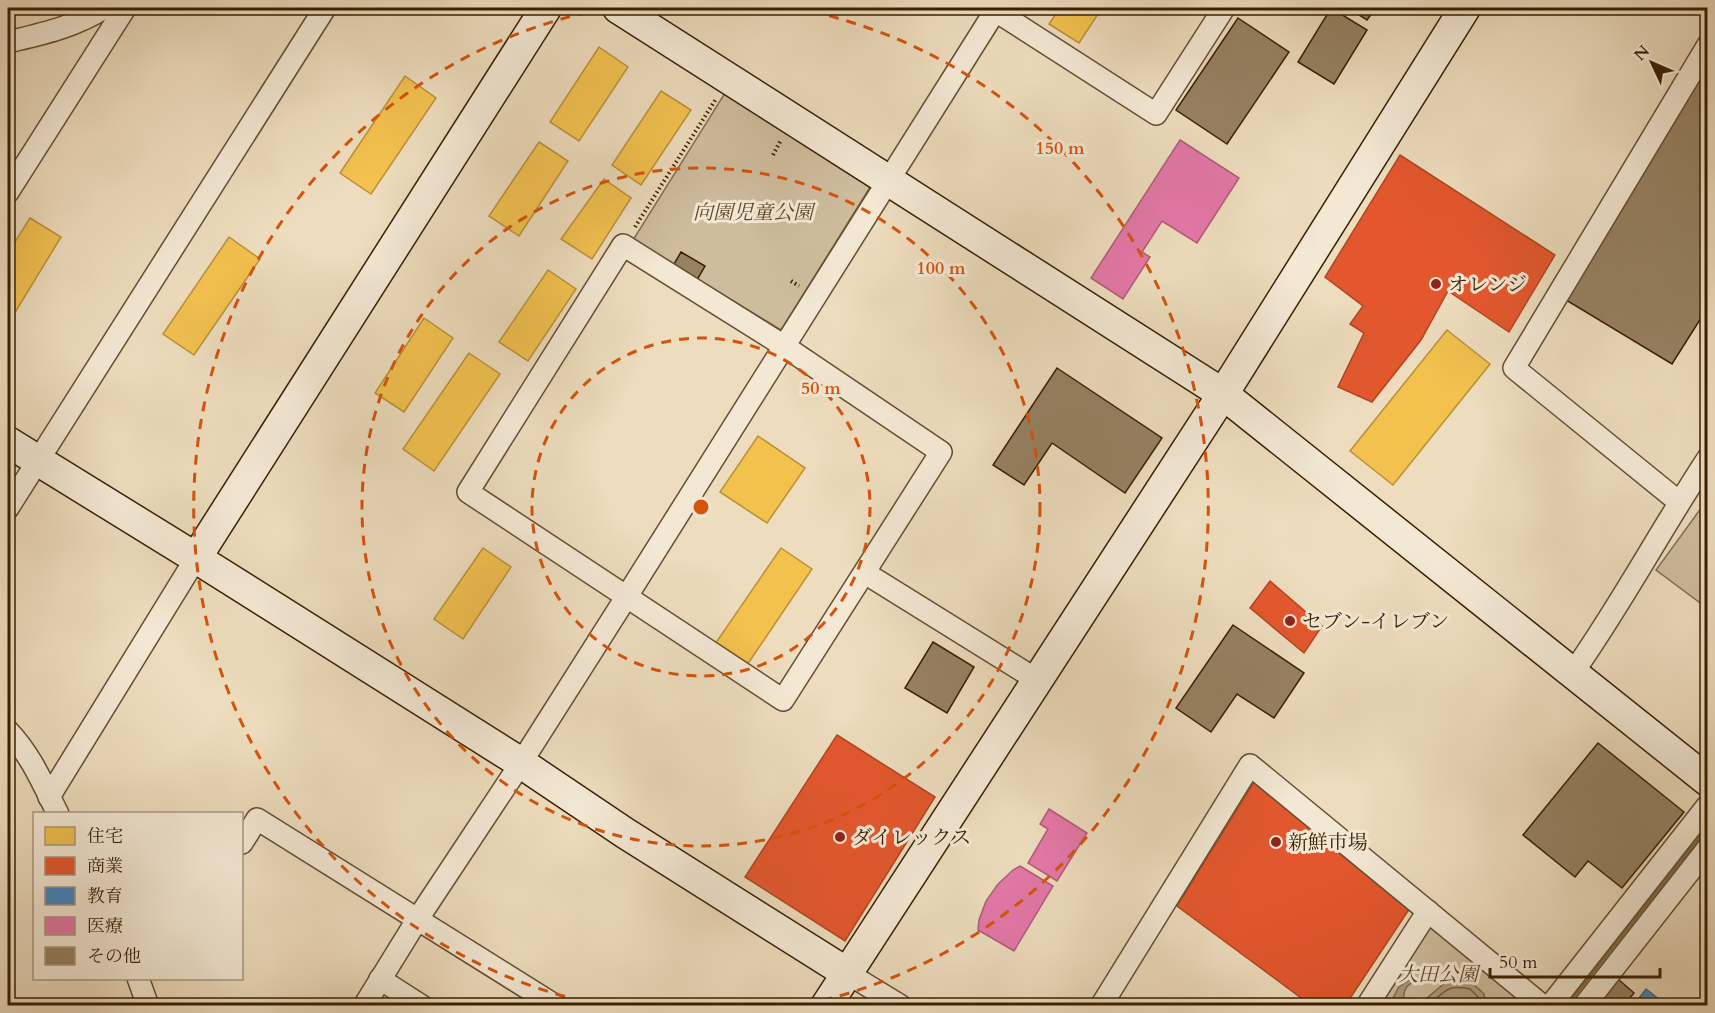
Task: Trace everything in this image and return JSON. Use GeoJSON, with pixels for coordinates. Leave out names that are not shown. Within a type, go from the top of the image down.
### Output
{"type":"FeatureCollection","features":[{"type":"Feature","properties":{"kind":"street"},"geometry":{"type":"LineString","coordinates":[[8,42],[57,30],[104,8]]}},
{"type":"Feature","properties":{"kind":"street"},"geometry":{"type":"LineString","coordinates":[[8,192],[125,8]]}},
{"type":"Feature","properties":{"kind":"street"},"geometry":{"type":"LineString","coordinates":[[8,508],[325,8]]}},
{"type":"Feature","properties":{"kind":"street"},"geometry":{"type":"LineString","coordinates":[[54,805],[196,558],[546,8]]}},
{"type":"Feature","properties":{"kind":"street"},"geometry":{"type":"LineString","coordinates":[[618,8],[1223,394],[1707,782]]}},
{"type":"Feature","properties":{"kind":"street"},"geometry":{"type":"LineString","coordinates":[[364,1005],[627,596],[889,180],[994,8],[1156,114],[1224,8]]}},
{"type":"Feature","properties":{"kind":"street"},"geometry":{"type":"LineString","coordinates":[[826,1005],[1223,394],[1465,8]]}},
{"type":"Feature","properties":{"kind":"street"},"geometry":{"type":"LineString","coordinates":[[1679,502],[1514,368],[1707,45]]}},
{"type":"Feature","properties":{"kind":"street"},"geometry":{"type":"LineString","coordinates":[[623,245],[784,346],[941,452],[783,700],[468,492],[623,245]]}},
{"type":"Feature","properties":{"kind":"street"},"geometry":{"type":"LineString","coordinates":[[8,442],[196,558],[521,763],[625,833],[901,1005]]}},
{"type":"Feature","properties":{"kind":"street"},"geometry":{"type":"LineString","coordinates":[[1572,674],[1591,648],[1707,458]]}},
{"type":"Feature","properties":{"kind":"street"},"geometry":{"type":"LineString","coordinates":[[865,573],[1036,680]]}},
{"type":"Feature","properties":{"kind":"street"},"geometry":{"type":"LineString","coordinates":[[8,731],[34,765],[54,805]]}},
{"type":"Feature","properties":{"kind":"street"},"geometry":{"type":"LineString","coordinates":[[1101,1005],[1250,765],[1543,1005]]}},
{"type":"Feature","properties":{"kind":"street"},"geometry":{"type":"LineString","coordinates":[[1550,1005],[1707,805]]}},
{"type":"Feature","properties":{"kind":"street"},"geometry":{"type":"LineString","coordinates":[[243,841],[257,819],[556,1005]]}},
{"type":"Feature","properties":{"kind":"street"},"geometry":{"type":"LineString","coordinates":[[1584,1005],[1707,848]]}},
{"type":"Feature","properties":{"kind":"street"},"geometry":{"type":"LineString","coordinates":[[1367,1005],[1428,911]]}},
{"type":"Feature","properties":{"kind":"street"},"geometry":{"type":"LineString","coordinates":[[380,978],[422,1005]]}},
{"type":"Feature","properties":{"kind":"path"},"geometry":{"type":"LineString","coordinates":[[623,245],[729,78]]}},
{"type":"Feature","properties":{"kind":"green space","name":"向園児童公園"},"geometry":{"type":"Polygon","coordinates":[[[725,93],[872,184],[781,330],[633,240],[725,93]]]}},
{"type":"Feature","properties":{"kind":"green space"},"geometry":{"type":"Polygon","coordinates":[[[1707,500],[1707,608],[1656,570],[1707,500]]]}},
{"type":"Feature","properties":{"kind":"green space","name":"大田公園"},"geometry":{"type":"Polygon","coordinates":[[[1430,927],[1527,1005],[1380,1006],[1430,927]]]}},
{"type":"Feature","properties":{"kind":"water"},"geometry":{"type":"Polygon","coordinates":[[[1413,977],[1414,981],[1406,988],[1404,999],[1414,1005],[1389,1005],[1399,987],[1413,977]]]}},
{"type":"Feature","properties":{"kind":"water"},"geometry":{"type":"Polygon","coordinates":[[[1446,982],[1471,982],[1484,994],[1486,1005],[1414,1005],[1421,1003],[1446,982]]]}},
{"type":"Feature","properties":{"kind":"building: 住宅"},"geometry":{"type":"Polygon","coordinates":[[[1060,8],[1102,8],[1079,43],[1049,24],[1060,8]]]}},
{"type":"Feature","properties":{"kind":"building: 住宅"},"geometry":{"type":"Polygon","coordinates":[[[599,47],[628,67],[579,141],[550,122],[599,47]]]}},
{"type":"Feature","properties":{"kind":"building: 住宅"},"geometry":{"type":"Polygon","coordinates":[[[405,76],[436,98],[371,194],[340,173],[405,76]]]}},
{"type":"Feature","properties":{"kind":"building: 住宅"},"geometry":{"type":"Polygon","coordinates":[[[661,91],[691,110],[641,185],[612,165],[661,91]]]}},
{"type":"Feature","properties":{"kind":"building: 住宅"},"geometry":{"type":"Polygon","coordinates":[[[539,142],[568,161],[519,236],[489,216],[539,142]]]}},
{"type":"Feature","properties":{"kind":"building: 住宅"},"geometry":{"type":"Polygon","coordinates":[[[604,179],[631,198],[592,259],[561,239],[604,179]]]}},
{"type":"Feature","properties":{"kind":"building: 住宅"},"geometry":{"type":"Polygon","coordinates":[[[30,218],[61,237],[8,324],[8,253],[30,218]]]}},
{"type":"Feature","properties":{"kind":"building: 住宅"},"geometry":{"type":"Polygon","coordinates":[[[229,237],[260,259],[194,355],[163,334],[229,237]]]}},
{"type":"Feature","properties":{"kind":"building: 住宅"},"geometry":{"type":"Polygon","coordinates":[[[548,270],[576,289],[528,361],[499,342],[548,270]]]}},
{"type":"Feature","properties":{"kind":"building: 住宅"},"geometry":{"type":"Polygon","coordinates":[[[424,318],[453,338],[404,412],[375,393],[424,318]]]}},
{"type":"Feature","properties":{"kind":"building: 住宅"},"geometry":{"type":"Polygon","coordinates":[[[1447,330],[1490,364],[1393,485],[1350,451],[1447,330]]]}},
{"type":"Feature","properties":{"kind":"building: 住宅"},"geometry":{"type":"Polygon","coordinates":[[[469,353],[500,374],[434,471],[403,449],[469,353]]]}},
{"type":"Feature","properties":{"kind":"building: 住宅"},"geometry":{"type":"Polygon","coordinates":[[[758,436],[805,468],[767,523],[720,492],[758,436]]]}},
{"type":"Feature","properties":{"kind":"building: 住宅"},"geometry":{"type":"Polygon","coordinates":[[[483,548],[511,567],[463,639],[434,619],[483,548]]]}},
{"type":"Feature","properties":{"kind":"building: 住宅"},"geometry":{"type":"Polygon","coordinates":[[[781,548],[812,569],[747,665],[715,644],[781,548]]]}},
{"type":"Feature","properties":{"kind":"building: 商業","name":"オレンジ"},"geometry":{"type":"Polygon","coordinates":[[[1400,155],[1555,255],[1509,332],[1448,291],[1421,340],[1372,402],[1338,387],[1364,333],[1350,324],[1363,306],[1325,277],[1400,155]]]}},
{"type":"Feature","properties":{"kind":"building: 商業"},"geometry":{"type":"Polygon","coordinates":[[[1270,581],[1322,626],[1304,653],[1250,608],[1270,581]]]}},
{"type":"Feature","properties":{"kind":"building: 商業","name":"ダイレックス"},"geometry":{"type":"Polygon","coordinates":[[[837,735],[935,797],[845,941],[745,877],[837,735]]]}},
{"type":"Feature","properties":{"kind":"building: 商業","name":"新鮮市場"},"geometry":{"type":"Polygon","coordinates":[[[1254,782],[1414,902],[1345,1006],[1312,1006],[1177,906],[1254,782]]]}},
{"type":"Feature","properties":{"kind":"building: 教育"},"geometry":{"type":"Polygon","coordinates":[[[1646,989],[1668,1006],[1633,1006],[1646,989]]]}},
{"type":"Feature","properties":{"kind":"building: 医療"},"geometry":{"type":"Polygon","coordinates":[[[1180,140],[1239,178],[1197,243],[1162,221],[1142,252],[1150,257],[1123,299],[1091,278],[1180,140]]]}},
{"type":"Feature","properties":{"kind":"building: 医療"},"geometry":{"type":"Polygon","coordinates":[[[1049,809],[1087,833],[1057,881],[1028,863],[1048,829],[1040,824],[1049,809]]]}},
{"type":"Feature","properties":{"kind":"building: 医療"},"geometry":{"type":"Polygon","coordinates":[[[1020,866],[1053,886],[1014,951],[978,930],[986,901],[998,884],[1020,866]]]}},
{"type":"Feature","properties":{"kind":"building: その他"},"geometry":{"type":"Polygon","coordinates":[[[1331,8],[1367,30],[1334,84],[1298,62],[1331,8]]]}},
{"type":"Feature","properties":{"kind":"building: その他"},"geometry":{"type":"Polygon","coordinates":[[[1348,8],[1376,8],[1367,20],[1348,8]]]}},
{"type":"Feature","properties":{"kind":"building: その他"},"geometry":{"type":"Polygon","coordinates":[[[1238,18],[1289,52],[1227,144],[1176,110],[1238,18]]]}},
{"type":"Feature","properties":{"kind":"building: その他"},"geometry":{"type":"Polygon","coordinates":[[[1708,66],[1708,307],[1672,364],[1566,300],[1708,66]]]}},
{"type":"Feature","properties":{"kind":"building: その他"},"geometry":{"type":"Polygon","coordinates":[[[681,252],[705,266],[697,280],[673,266],[681,252]]]}},
{"type":"Feature","properties":{"kind":"building: その他"},"geometry":{"type":"Polygon","coordinates":[[[1057,368],[1162,438],[1125,493],[1052,443],[1024,485],[993,465],[1057,368]]]}},
{"type":"Feature","properties":{"kind":"building: その他"},"geometry":{"type":"Polygon","coordinates":[[[1233,625],[1304,673],[1274,718],[1237,694],[1211,732],[1176,708],[1233,625]]]}},
{"type":"Feature","properties":{"kind":"building: その他"},"geometry":{"type":"Polygon","coordinates":[[[933,642],[974,667],[947,713],[905,688],[933,642]]]}},
{"type":"Feature","properties":{"kind":"building: その他"},"geometry":{"type":"Polygon","coordinates":[[[1598,743],[1684,812],[1622,888],[1588,861],[1575,877],[1523,835],[1598,743]]]}},
{"type":"Feature","properties":{"kind":"building: その他"},"geometry":{"type":"Polygon","coordinates":[[[1618,979],[1634,993],[1623,1006],[1595,1006],[1618,979]]]}},
{"type":"Feature","properties":{"kind":"waterway"},"geometry":{"type":"LineString","coordinates":[[1567,1002],[1703,830]]}},
{"type":"Feature","properties":{"kind":"place","name":"オレンジ"},"geometry":{"type":"Point","coordinates":[1436,284]}},
{"type":"Feature","properties":{"kind":"place","name":"セブン-イレブン"},"geometry":{"type":"Point","coordinates":[1290,621]}},
{"type":"Feature","properties":{"kind":"place","name":"ダイレックス"},"geometry":{"type":"Point","coordinates":[840,837]}},
{"type":"Feature","properties":{"kind":"place","name":"新鮮市場"},"geometry":{"type":"Point","coordinates":[1276,842]}}]}
